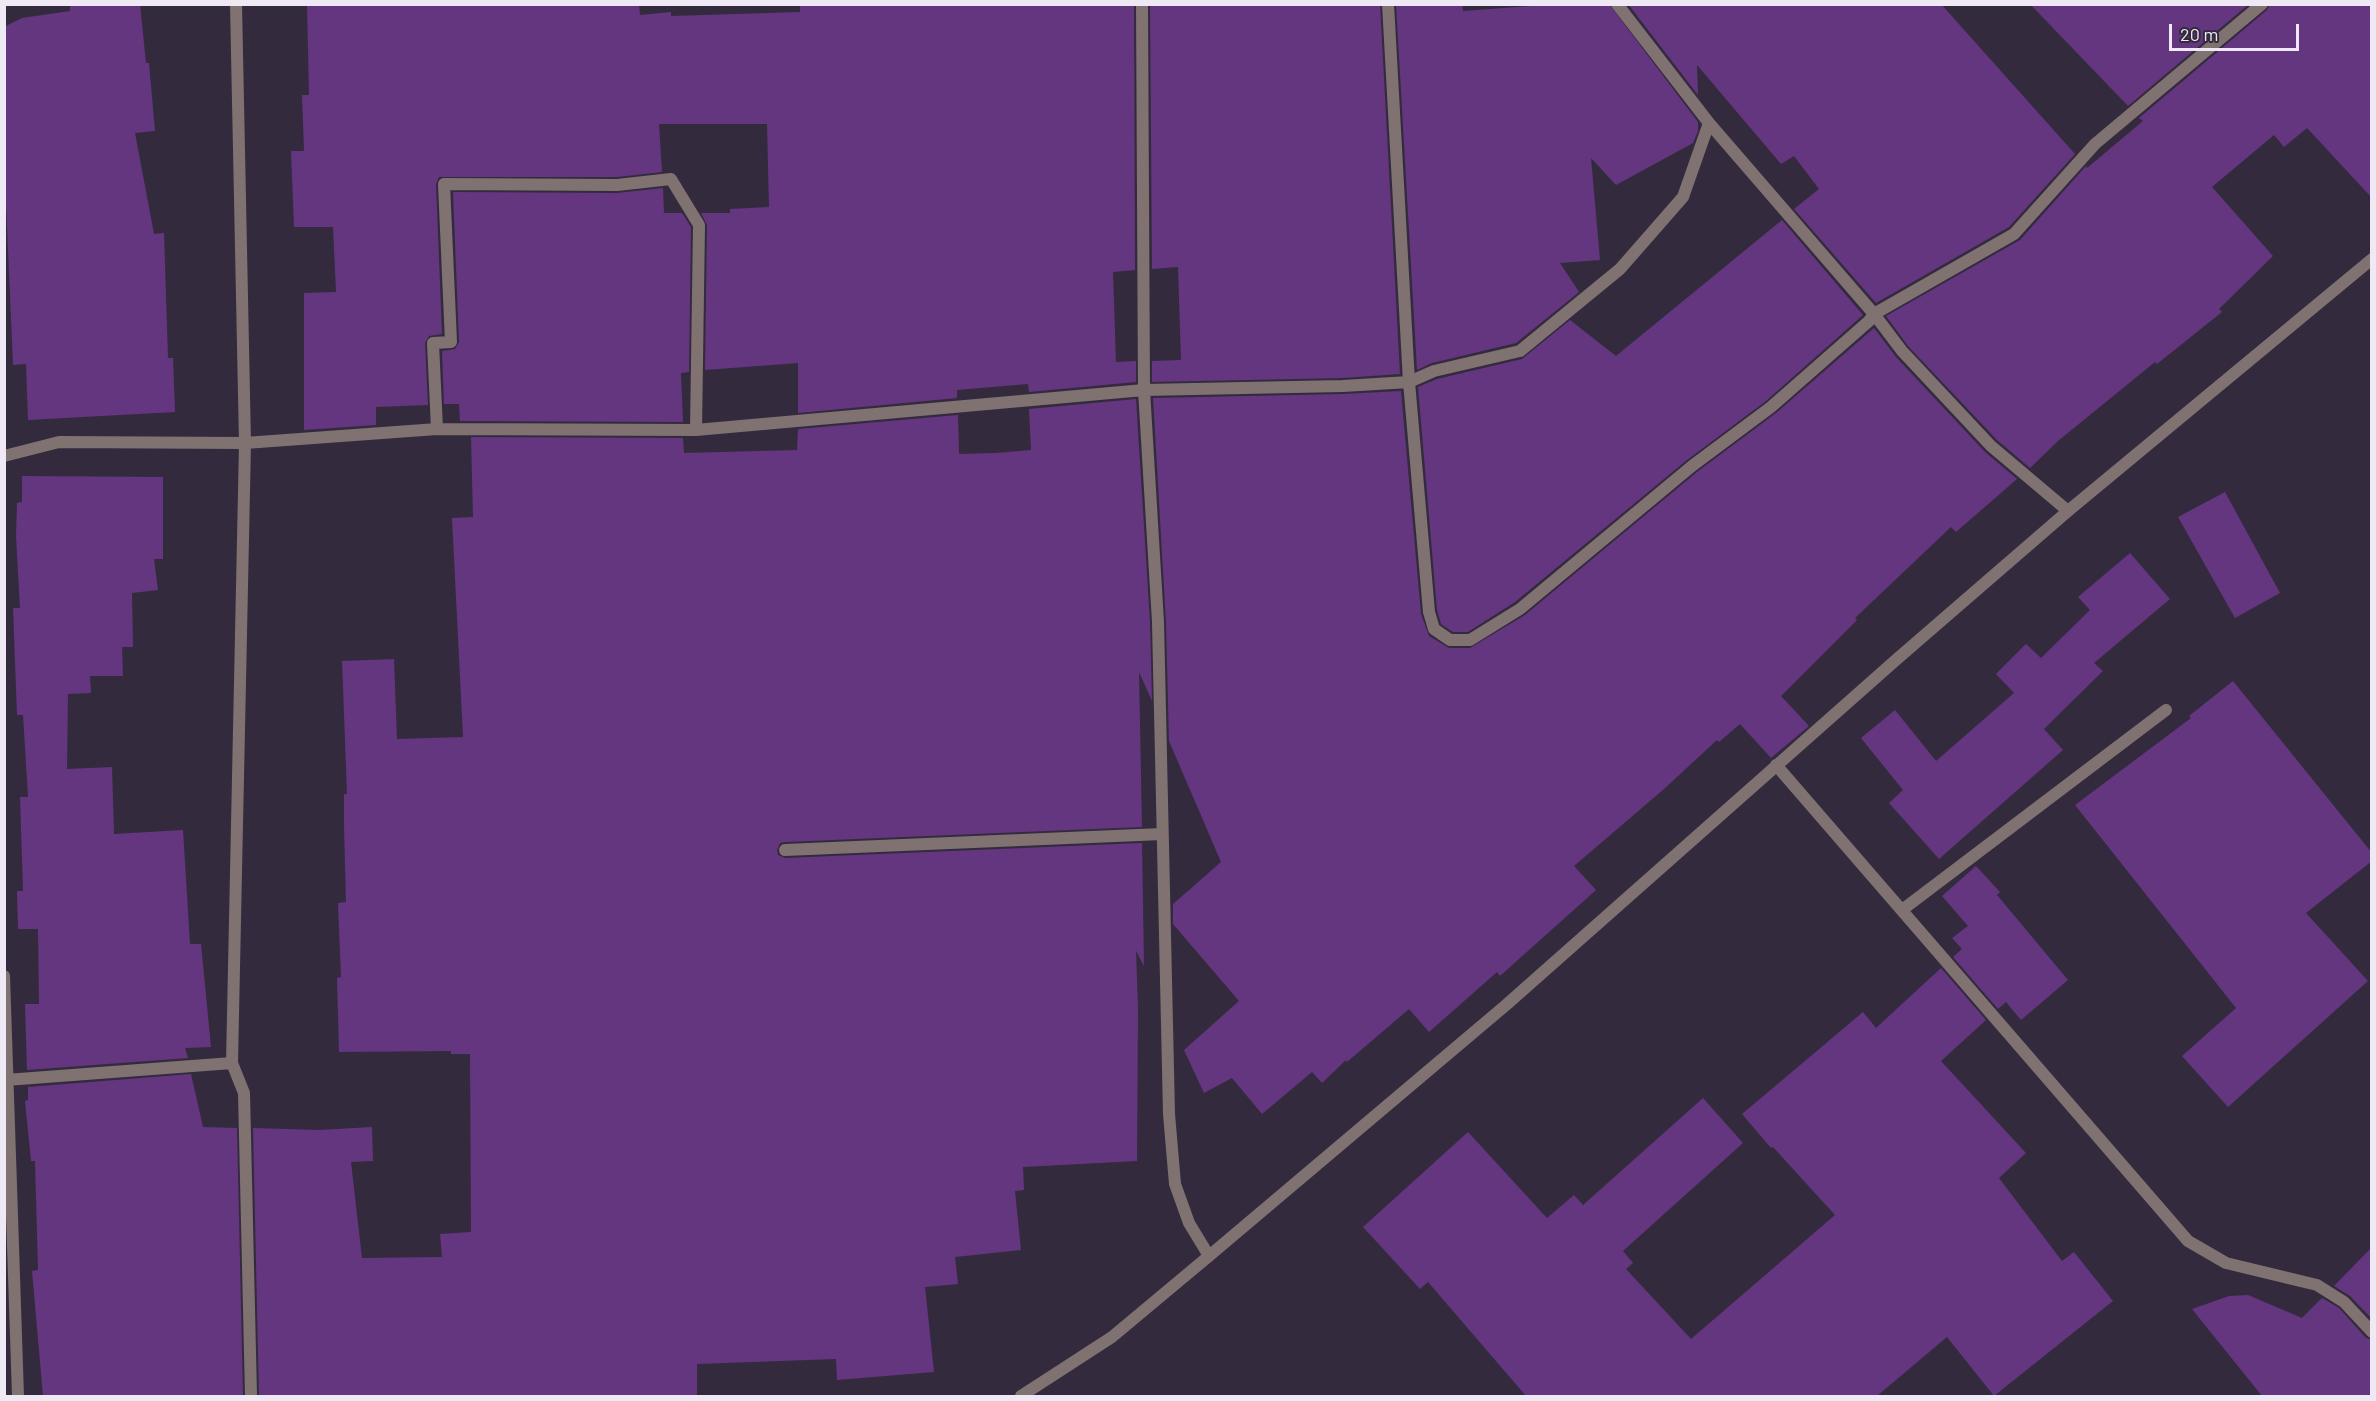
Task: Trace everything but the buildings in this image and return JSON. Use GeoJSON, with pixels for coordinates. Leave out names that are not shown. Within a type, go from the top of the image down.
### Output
{"type":"FeatureCollection","features":[{"type":"Feature","properties":{"kind":"street"},"geometry":{"type":"LineString","coordinates":[[236,4],[245,444],[232,1063],[244,1093],[251,1396]]}},
{"type":"Feature","properties":{"kind":"street"},"geometry":{"type":"LineString","coordinates":[[1142,4],[1144,390],[1158,622],[1169,1114],[1175,1184],[1189,1223],[1209,1256]]}},
{"type":"Feature","properties":{"kind":"street"},"geometry":{"type":"LineString","coordinates":[[1388,4],[1409,382],[1429,612],[1434,629],[1450,640],[1470,640],[1520,609],[1692,466],[1771,407],[1869,321],[1874,314],[2014,234],[2095,144],[2262,4]]}},
{"type":"Feature","properties":{"kind":"street"},"geometry":{"type":"LineString","coordinates":[[1617,4],[1709,123],[1874,314],[1902,351],[1991,446],[2068,512]]}},
{"type":"Feature","properties":{"kind":"street"},"geometry":{"type":"LineString","coordinates":[[4,456],[59,442],[245,444],[437,429],[696,430],[1144,390],[1343,386],[1409,382],[1434,371],[1520,351],[1620,269],[1683,197],[1709,123]]}},
{"type":"Feature","properties":{"kind":"street"},"geometry":{"type":"LineString","coordinates":[[437,429],[433,343],[451,342],[444,184],[617,185],[671,179],[699,225],[696,430]]}},
{"type":"Feature","properties":{"kind":"street"},"geometry":{"type":"LineString","coordinates":[[1021,1396],[1112,1337],[1209,1256],[1506,1005],[1776,765],[2068,512],[2372,259]]}},
{"type":"Feature","properties":{"kind":"street"},"geometry":{"type":"LineString","coordinates":[[1902,910],[2166,710]]}},
{"type":"Feature","properties":{"kind":"street"},"geometry":{"type":"LineString","coordinates":[[1776,765],[2188,1241],[2226,1263],[2317,1285],[2344,1302],[2372,1332]]}},
{"type":"Feature","properties":{"kind":"street"},"geometry":{"type":"LineString","coordinates":[[785,850],[1162,834]]}},
{"type":"Feature","properties":{"kind":"street"},"geometry":{"type":"LineString","coordinates":[[4,975],[18,1396]]}},
{"type":"Feature","properties":{"kind":"street"},"geometry":{"type":"LineString","coordinates":[[6,1080],[232,1063]]}}]}
